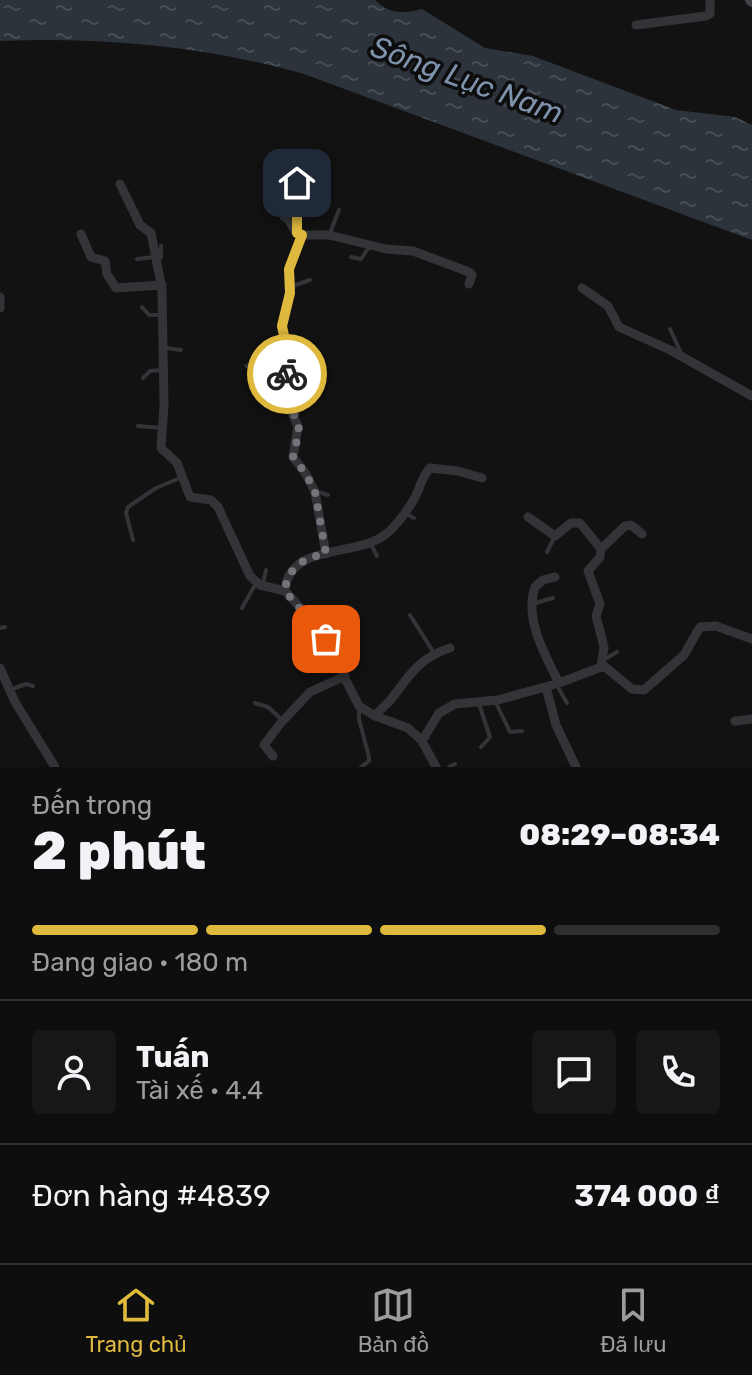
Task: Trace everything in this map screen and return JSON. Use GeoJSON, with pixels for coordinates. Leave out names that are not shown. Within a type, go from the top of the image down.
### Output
{"type":"FeatureCollection","features":[{"type":"Feature","properties":{"kind":"street"},"geometry":{"type":"LineString","coordinates":[[636,25],[708,16],[710,0]]}},
{"type":"Feature","properties":{"kind":"street"},"geometry":{"type":"LineString","coordinates":[[120,184],[140,225],[151,233],[162,285],[164,405],[161,448],[177,463],[190,497],[214,502],[247,571],[260,584],[285,591],[319,628],[359,706],[375,716],[408,728],[422,741],[436,767]]}},
{"type":"Feature","properties":{"kind":"street"},"geometry":{"type":"LineString","coordinates":[[284,217],[299,234]]}},
{"type":"Feature","properties":{"kind":"street"},"geometry":{"type":"LineString","coordinates":[[81,234],[91,257],[105,261],[107,274],[116,288],[162,285]]}},
{"type":"Feature","properties":{"kind":"street"},"geometry":{"type":"LineString","coordinates":[[299,234],[329,235],[428,255],[469,272],[472,275],[469,284]]}},
{"type":"Feature","properties":{"kind":"street"},"geometry":{"type":"LineString","coordinates":[[299,234],[289,269],[291,287],[282,326],[287,398],[299,431],[293,457],[315,492],[326,554]]}},
{"type":"Feature","properties":{"kind":"street"},"geometry":{"type":"LineString","coordinates":[[582,288],[608,306],[619,327],[683,357],[752,396]]}},
{"type":"Feature","properties":{"kind":"street"},"geometry":{"type":"LineString","coordinates":[[0,297],[0,308]]}},
{"type":"Feature","properties":{"kind":"street"},"geometry":{"type":"LineString","coordinates":[[285,591],[288,574],[294,567],[383,537],[414,500],[430,468],[482,478]]}},
{"type":"Feature","properties":{"kind":"street"},"geometry":{"type":"LineString","coordinates":[[528,517],[555,536],[571,523],[580,523],[601,549]]}},
{"type":"Feature","properties":{"kind":"street"},"geometry":{"type":"LineString","coordinates":[[602,664],[604,647],[596,616],[600,604],[588,571],[600,557],[601,549],[625,526],[631,525],[642,534]]}},
{"type":"Feature","properties":{"kind":"street"},"geometry":{"type":"LineString","coordinates":[[555,577],[543,580],[535,587],[532,604],[534,626],[556,686],[556,725],[576,767]]}},
{"type":"Feature","properties":{"kind":"street"},"geometry":{"type":"LineString","coordinates":[[602,664],[632,689],[644,690],[684,655],[700,627],[716,626],[752,640]]}},
{"type":"Feature","properties":{"kind":"street"},"geometry":{"type":"LineString","coordinates":[[375,716],[420,663],[434,653],[450,648]]}},
{"type":"Feature","properties":{"kind":"street"},"geometry":{"type":"LineString","coordinates":[[422,741],[435,717],[445,708],[467,701],[495,700],[556,686],[602,664]]}},
{"type":"Feature","properties":{"kind":"street"},"geometry":{"type":"LineString","coordinates":[[0,668],[10,692],[55,767]]}},
{"type":"Feature","properties":{"kind":"street"},"geometry":{"type":"LineString","coordinates":[[273,756],[264,745],[282,721],[310,692],[345,676]]}},
{"type":"Feature","properties":{"kind":"street"},"geometry":{"type":"LineString","coordinates":[[735,721],[752,719]]}},
{"type":"Feature","properties":{"kind":"lane"},"geometry":{"type":"LineString","coordinates":[[288,186],[293,183],[298,185],[299,234]]}},
{"type":"Feature","properties":{"kind":"lane"},"geometry":{"type":"LineString","coordinates":[[329,235],[339,210]]}},
{"type":"Feature","properties":{"kind":"lane"},"geometry":{"type":"LineString","coordinates":[[351,257],[361,259],[370,244]]}},
{"type":"Feature","properties":{"kind":"lane"},"geometry":{"type":"LineString","coordinates":[[137,259],[161,257],[161,246]]}},
{"type":"Feature","properties":{"kind":"lane"},"geometry":{"type":"LineString","coordinates":[[291,287],[310,280]]}},
{"type":"Feature","properties":{"kind":"lane"},"geometry":{"type":"LineString","coordinates":[[142,307],[149,315],[163,316]]}},
{"type":"Feature","properties":{"kind":"lane"},"geometry":{"type":"LineString","coordinates":[[670,329],[683,357]]}},
{"type":"Feature","properties":{"kind":"lane"},"geometry":{"type":"LineString","coordinates":[[163,348],[181,350]]}},
{"type":"Feature","properties":{"kind":"lane"},"geometry":{"type":"LineString","coordinates":[[246,366],[253,363],[287,365]]}},
{"type":"Feature","properties":{"kind":"lane"},"geometry":{"type":"LineString","coordinates":[[143,378],[150,371],[162,370]]}},
{"type":"Feature","properties":{"kind":"lane"},"geometry":{"type":"LineString","coordinates":[[271,396],[287,398]]}},
{"type":"Feature","properties":{"kind":"lane"},"geometry":{"type":"LineString","coordinates":[[296,418],[301,405]]}},
{"type":"Feature","properties":{"kind":"lane"},"geometry":{"type":"LineString","coordinates":[[138,426],[161,428]]}},
{"type":"Feature","properties":{"kind":"lane"},"geometry":{"type":"LineString","coordinates":[[133,540],[126,513],[128,507],[156,488],[182,478]]}},
{"type":"Feature","properties":{"kind":"lane"},"geometry":{"type":"LineString","coordinates":[[315,492],[323,491],[328,495]]}},
{"type":"Feature","properties":{"kind":"lane"},"geometry":{"type":"LineString","coordinates":[[403,512],[414,518]]}},
{"type":"Feature","properties":{"kind":"lane"},"geometry":{"type":"LineString","coordinates":[[547,552],[555,536]]}},
{"type":"Feature","properties":{"kind":"lane"},"geometry":{"type":"LineString","coordinates":[[370,542],[377,556]]}},
{"type":"Feature","properties":{"kind":"lane"},"geometry":{"type":"LineString","coordinates":[[242,608],[260,584],[266,570]]}},
{"type":"Feature","properties":{"kind":"lane"},"geometry":{"type":"LineString","coordinates":[[532,604],[553,598]]}},
{"type":"Feature","properties":{"kind":"lane"},"geometry":{"type":"LineString","coordinates":[[410,615],[434,653]]}},
{"type":"Feature","properties":{"kind":"lane"},"geometry":{"type":"LineString","coordinates":[[602,664],[617,652]]}},
{"type":"Feature","properties":{"kind":"lane"},"geometry":{"type":"LineString","coordinates":[[0,698],[25,684],[33,686]]}},
{"type":"Feature","properties":{"kind":"lane"},"geometry":{"type":"LineString","coordinates":[[556,686],[567,703]]}},
{"type":"Feature","properties":{"kind":"lane"},"geometry":{"type":"LineString","coordinates":[[495,700],[510,732],[522,731]]}},
{"type":"Feature","properties":{"kind":"lane"},"geometry":{"type":"LineString","coordinates":[[478,701],[490,737],[481,747]]}},
{"type":"Feature","properties":{"kind":"lane"},"geometry":{"type":"LineString","coordinates":[[255,703],[268,707],[282,721]]}},
{"type":"Feature","properties":{"kind":"lane"},"geometry":{"type":"LineString","coordinates":[[359,706],[359,719],[369,757],[369,761],[361,767]]}},
{"type":"Feature","properties":{"kind":"water","name":"Sông Lục Nam"},"geometry":{"type":"Polygon","coordinates":[[[0,0],[375,0],[397,12],[422,9],[485,48],[533,56],[676,110],[735,117],[752,125],[752,240],[304,74],[267,64],[191,50],[115,42],[0,41],[0,0]]]}},
{"type":"Feature","properties":{"kind":"way so far"},"geometry":{"type":"LineString","coordinates":[[287,374],[286,401],[298,422],[299,431],[293,457],[315,492],[326,554],[314,556],[294,567],[288,574],[285,591],[326,639]]}},
{"type":"Feature","properties":{"kind":"route"},"geometry":{"type":"LineString","coordinates":[[287,374],[287,350],[282,326],[291,287],[289,269],[302,235],[297,233],[297,183]]}}]}
